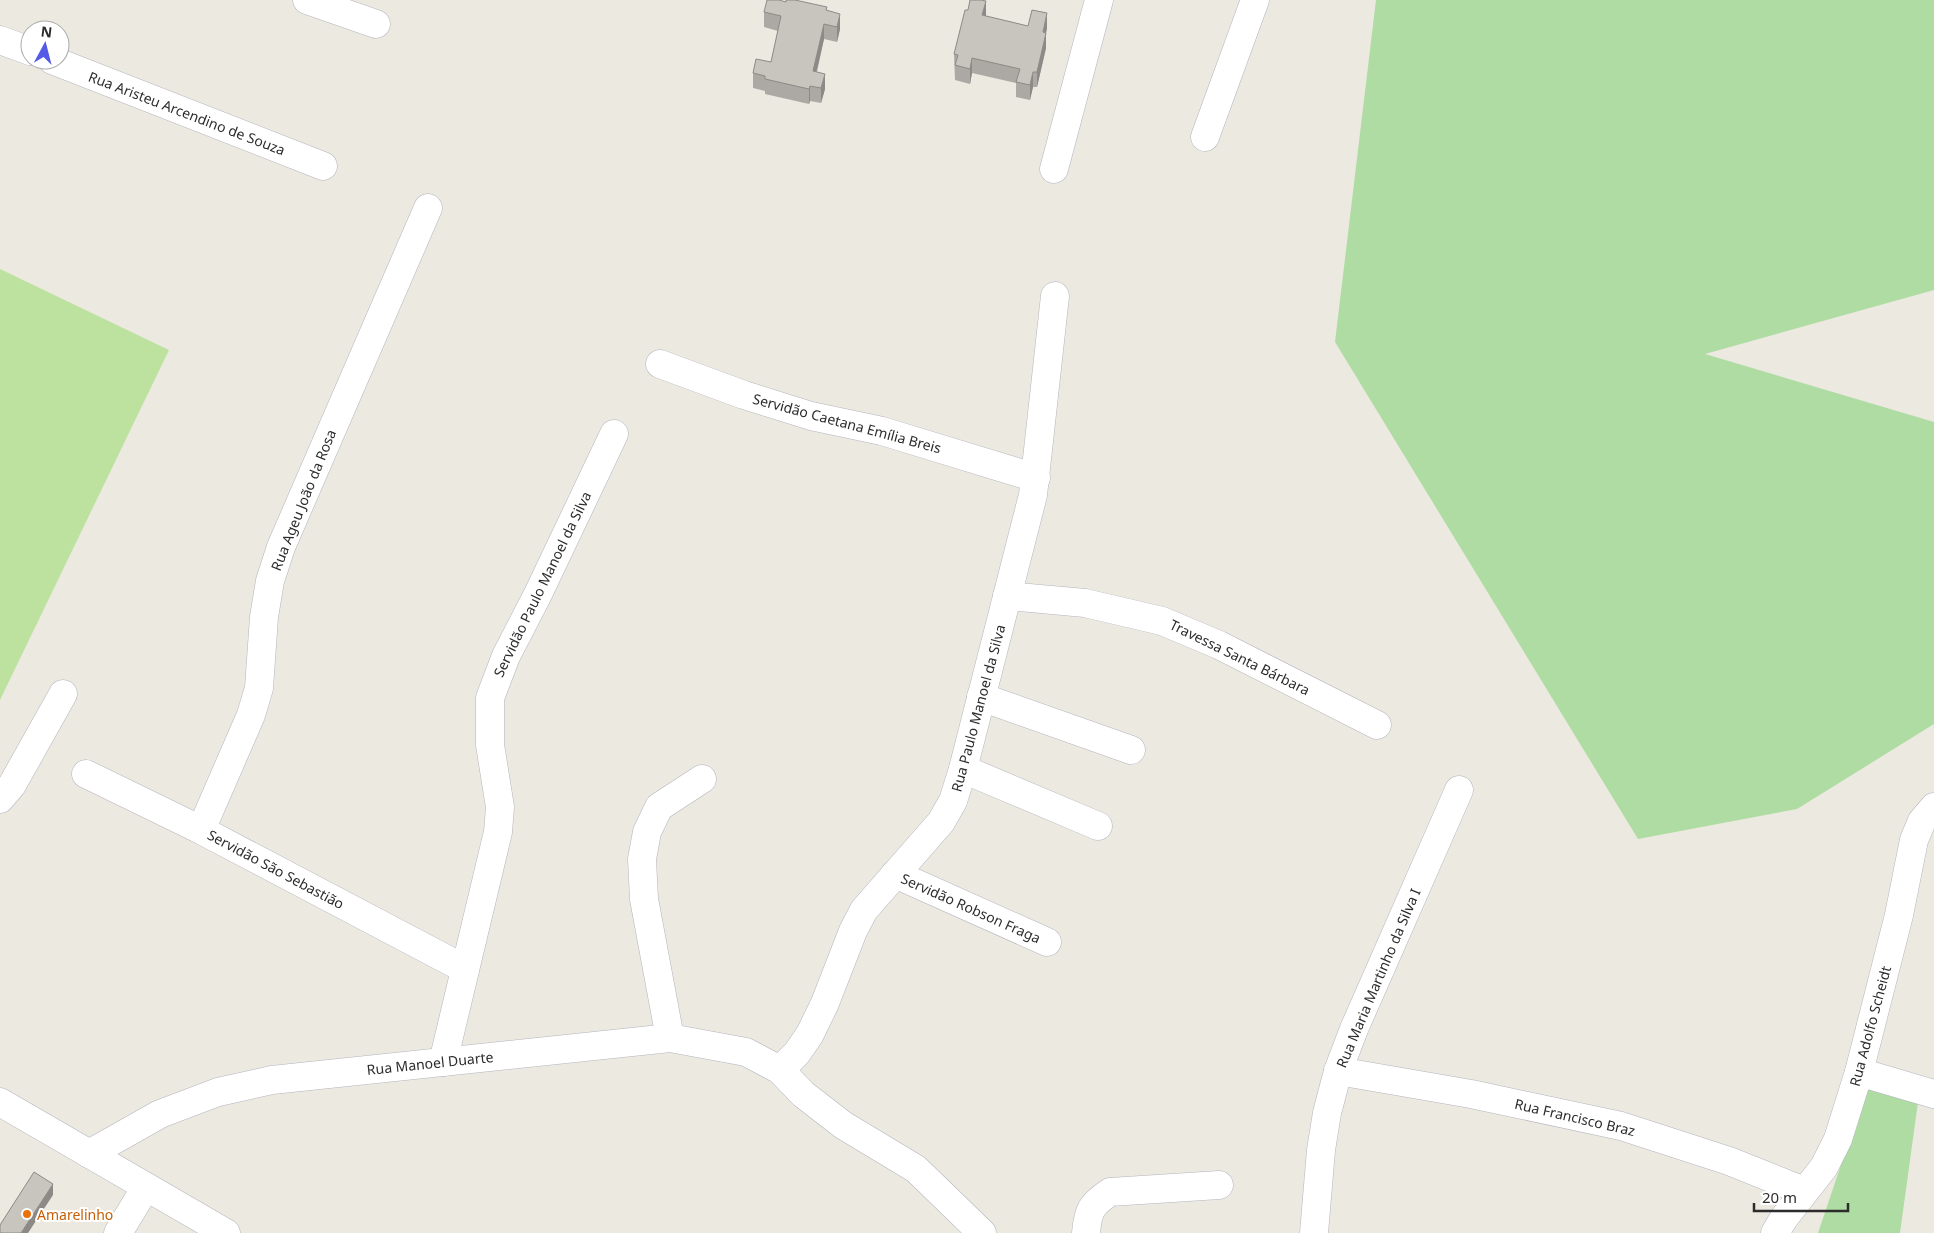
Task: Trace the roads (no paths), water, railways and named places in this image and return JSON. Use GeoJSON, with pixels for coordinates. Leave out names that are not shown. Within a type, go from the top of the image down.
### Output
{"type":"FeatureCollection","features":[{"type":"Feature","properties":{"kind":"street"},"geometry":{"type":"LineString","coordinates":[[307,0],[376,24]]}},
{"type":"Feature","properties":{"kind":"street"},"geometry":{"type":"LineString","coordinates":[[1054,169],[1098,0]]}},
{"type":"Feature","properties":{"kind":"street"},"geometry":{"type":"LineString","coordinates":[[1206,137],[1255,0]]}},
{"type":"Feature","properties":{"kind":"street"},"geometry":{"type":"LineString","coordinates":[[0,40],[20,47]]}},
{"type":"Feature","properties":{"kind":"street","name":"Rua Aristeu Arcendino de Souza"},"geometry":{"type":"LineString","coordinates":[[70,67],[323,166]]}},
{"type":"Feature","properties":{"kind":"street","name":"Rua Ageu João da Rosa"},"geometry":{"type":"LineString","coordinates":[[201,830],[251,715],[259,688],[264,617],[270,581],[281,547],[428,208]]}},
{"type":"Feature","properties":{"kind":"street","name":"Rua Paulo Manoel da Silva"},"geometry":{"type":"LineString","coordinates":[[780,1070],[797,1053],[810,1034],[825,1003],[852,931],[864,910],[941,822],[953,801],[963,769],[1036,478],[1055,296]]}},
{"type":"Feature","properties":{"kind":"street","name":"Servidão Caetana Emília Breis"},"geometry":{"type":"LineString","coordinates":[[660,364],[744,395],[811,416],[882,431],[1036,478]]}},
{"type":"Feature","properties":{"kind":"street","name":"Servidão Paulo Manoel da Silva"},"geometry":{"type":"LineString","coordinates":[[443,1062],[498,832],[500,807],[490,745],[490,698],[506,656],[538,594],[614,434]]}},
{"type":"Feature","properties":{"kind":"street","name":"Travessa Santa Bárbara"},"geometry":{"type":"LineString","coordinates":[[1007,596],[1085,603],[1162,621],[1220,645],[1377,725]]}},
{"type":"Feature","properties":{"kind":"street"},"geometry":{"type":"LineString","coordinates":[[0,799],[12,785],[63,694]]}},
{"type":"Feature","properties":{"kind":"street"},"geometry":{"type":"LineString","coordinates":[[981,697],[1131,750]]}},
{"type":"Feature","properties":{"kind":"street"},"geometry":{"type":"LineString","coordinates":[[963,769],[1098,826]]}},
{"type":"Feature","properties":{"kind":"street","name":"Servidão São Sebastião"},"geometry":{"type":"LineString","coordinates":[[86,774],[201,830],[465,969]]}},
{"type":"Feature","properties":{"kind":"street"},"geometry":{"type":"LineString","coordinates":[[670,1038],[644,899],[642,859],[647,832],[659,807],[702,779]]}},
{"type":"Feature","properties":{"kind":"street","name":"Rua Maria Martinho da Silva I"},"geometry":{"type":"LineString","coordinates":[[1314,1233],[1321,1150],[1327,1113],[1338,1071],[1354,1029],[1459,790]]}},
{"type":"Feature","properties":{"kind":"street","name":"Rua Adolfo Scheidt"},"geometry":{"type":"LineString","coordinates":[[1775,1233],[1804,1191],[1824,1168],[1838,1139],[1859,1072],[1899,915],[1914,840],[1922,821],[1934,807]]}},
{"type":"Feature","properties":{"kind":"street","name":"Servidão Robson Fraga"},"geometry":{"type":"LineString","coordinates":[[895,874],[1047,942]]}},
{"type":"Feature","properties":{"kind":"street","name":"Rua Manoel Duarte"},"geometry":{"type":"LineString","coordinates":[[89,1154],[160,1114],[218,1092],[272,1080],[670,1038],[746,1052],[780,1070],[803,1094],[821,1109],[843,1125],[916,1169],[982,1233]]}},
{"type":"Feature","properties":{"kind":"street","name":"Rua Francisco Braz"},"geometry":{"type":"LineString","coordinates":[[1338,1071],[1470,1094],[1621,1126],[1728,1162],[1804,1191]]}},
{"type":"Feature","properties":{"kind":"street"},"geometry":{"type":"LineString","coordinates":[[1859,1072],[1934,1094]]}},
{"type":"Feature","properties":{"kind":"street"},"geometry":{"type":"LineString","coordinates":[[0,1102],[226,1233]]}},
{"type":"Feature","properties":{"kind":"street"},"geometry":{"type":"LineString","coordinates":[[1086,1233],[1088,1219],[1095,1202],[1110,1192],[1219,1185]]}},
{"type":"Feature","properties":{"kind":"street"},"geometry":{"type":"LineString","coordinates":[[118,1233],[146,1187]]}},
{"type":"Feature","properties":{"kind":"place","name":"Amarelinho"},"geometry":{"type":"Point","coordinates":[27,1214]}}]}
